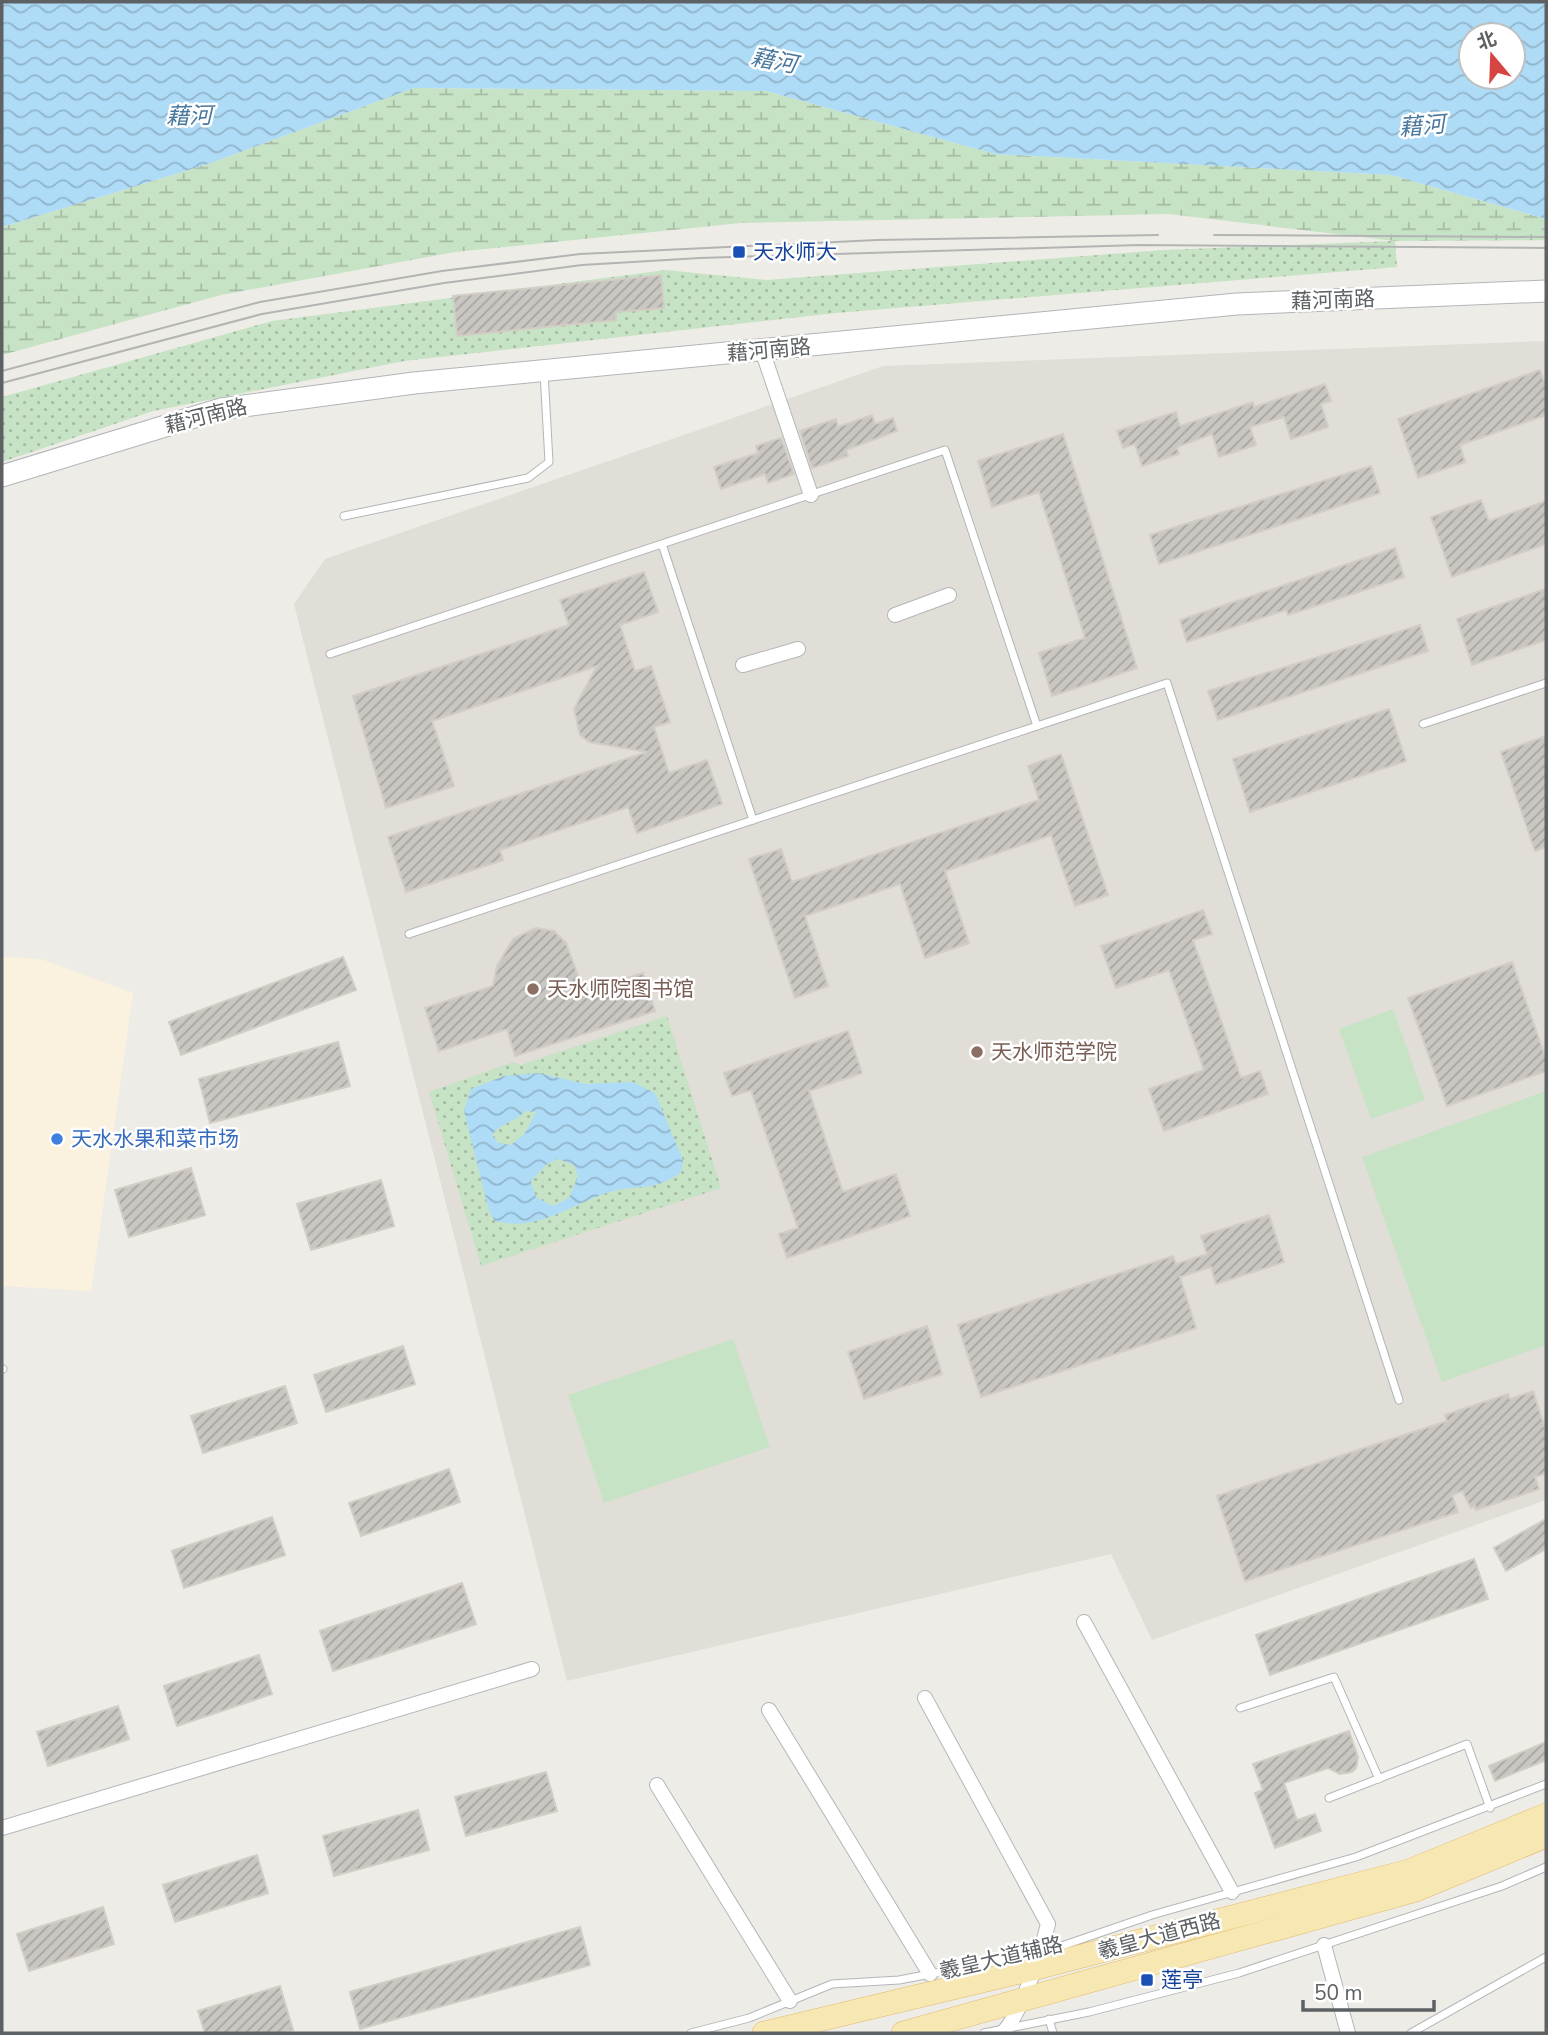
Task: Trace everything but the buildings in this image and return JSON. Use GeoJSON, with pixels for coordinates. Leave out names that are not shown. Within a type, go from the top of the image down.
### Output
{"type":"FeatureCollection","features":[{"type":"Feature","properties":{"kind":"main road","name":"藉河南路"},"geometry":{"type":"LineString","coordinates":[[2,477],[221,409],[414,383],[1237,304],[1546,290]]}},
{"type":"Feature","properties":{"kind":"main road","name":"羲皇大道西路"},"geometry":{"type":"LineString","coordinates":[[764,2033],[1037,1961],[1409,1871],[1546,1815]]}},
{"type":"Feature","properties":{"kind":"main road","name":"羲皇大道西路"},"geometry":{"type":"LineString","coordinates":[[902,2033],[1022,2002],[1416,1890],[1546,1836]]}},
{"type":"Feature","properties":{"kind":"street"},"geometry":{"type":"LineString","coordinates":[[762,350],[811,495]]}},
{"type":"Feature","properties":{"kind":"street"},"geometry":{"type":"LineString","coordinates":[[895,615],[949,595]]}},
{"type":"Feature","properties":{"kind":"street"},"geometry":{"type":"LineString","coordinates":[[743,665],[798,649]]}},
{"type":"Feature","properties":{"kind":"street"},"geometry":{"type":"LineString","coordinates":[[1084,1622],[1232,1892]]}},
{"type":"Feature","properties":{"kind":"street"},"geometry":{"type":"LineString","coordinates":[[2,1828],[532,1670]]}},
{"type":"Feature","properties":{"kind":"street"},"geometry":{"type":"LineString","coordinates":[[925,1698],[1048,1924],[1022,2002],[1006,2030]]}},
{"type":"Feature","properties":{"kind":"street"},"geometry":{"type":"LineString","coordinates":[[769,1710],[930,1975]]}},
{"type":"Feature","properties":{"kind":"street"},"geometry":{"type":"LineString","coordinates":[[657,1785],[790,2001]]}},
{"type":"Feature","properties":{"kind":"street"},"geometry":{"type":"LineString","coordinates":[[1324,1945],[1348,2033]]}},
{"type":"Feature","properties":{"kind":"lane"},"geometry":{"type":"LineString","coordinates":[[344,516],[528,478],[550,462],[544,371]]}},
{"type":"Feature","properties":{"kind":"lane"},"geometry":{"type":"LineString","coordinates":[[330,654],[945,450],[1037,726]]}},
{"type":"Feature","properties":{"kind":"lane"},"geometry":{"type":"LineString","coordinates":[[662,544],[753,820]]}},
{"type":"Feature","properties":{"kind":"lane"},"geometry":{"type":"LineString","coordinates":[[410,934],[1167,683],[1399,1400]]}},
{"type":"Feature","properties":{"kind":"lane"},"geometry":{"type":"LineString","coordinates":[[1423,724],[1546,683]]}},
{"type":"Feature","properties":{"kind":"lane"},"geometry":{"type":"LineString","coordinates":[[1240,1708],[1334,1677],[1379,1779]]}},
{"type":"Feature","properties":{"kind":"lane"},"geometry":{"type":"LineString","coordinates":[[1329,1798],[1467,1744],[1490,1808]]}},
{"type":"Feature","properties":{"kind":"lane","name":"羲皇大道辅路"},"geometry":{"type":"LineString","coordinates":[[691,2033],[749,2018],[832,1984],[899,1980],[1037,1961],[1152,1915],[1356,1857],[1490,1808],[1546,1784]]}},
{"type":"Feature","properties":{"kind":"lane"},"geometry":{"type":"LineString","coordinates":[[984,2033],[1049,2020],[1239,1973],[1502,1886],[1546,1867]]}},
{"type":"Feature","properties":{"kind":"lane"},"geometry":{"type":"LineString","coordinates":[[1411,2033],[1546,1957]]}},
{"type":"Feature","properties":{"kind":"lane"},"geometry":{"type":"LineString","coordinates":[[1049,2020],[1053,2033]]}},
{"type":"Feature","properties":{"kind":"shaded area","name":"天水师范学院"},"geometry":{"type":"Polygon","coordinates":[[[1546,341],[1546,1500],[1152,1640],[1111,1554],[567,1681],[294,604],[325,559],[883,366],[1546,341]]]}},
{"type":"Feature","properties":{"kind":"shaded area","name":"天水水果和菜市场"},"geometry":{"type":"Polygon","coordinates":[[[2,957],[41,959],[133,993],[91,1291],[2,1286],[2,957]]]}},
{"type":"Feature","properties":{"kind":"green space"},"geometry":{"type":"Polygon","coordinates":[[[414,88],[766,91],[995,154],[1391,175],[1546,219],[1546,240],[1395,241],[1168,214],[741,223],[455,252],[221,295],[2,355],[2,227],[208,164],[414,88]]]}},
{"type":"Feature","properties":{"kind":"green space"},"geometry":{"type":"Polygon","coordinates":[[[1395,241],[1397,267],[836,313],[404,361],[153,411],[2,462],[2,397],[272,321],[666,270],[766,280],[1164,250],[1395,241]]]}},
{"type":"Feature","properties":{"kind":"green space"},"geometry":{"type":"Polygon","coordinates":[[[1393,1009],[1425,1100],[1371,1119],[1339,1029],[1393,1009]]]}},
{"type":"Feature","properties":{"kind":"green space"},"geometry":{"type":"Polygon","coordinates":[[[667,1016],[721,1188],[481,1266],[429,1092],[513,1062],[520,1065],[667,1016]]]}},
{"type":"Feature","properties":{"kind":"green space"},"geometry":{"type":"Polygon","coordinates":[[[1546,1091],[1546,1345],[1442,1382],[1362,1157],[1546,1091]]]}},
{"type":"Feature","properties":{"kind":"green space"},"geometry":{"type":"Polygon","coordinates":[[[733,1339],[770,1447],[604,1503],[568,1395],[733,1339]]]}},
{"type":"Feature","properties":{"kind":"water","name":"藉河"},"geometry":{"type":"Polygon","coordinates":[[[2,2],[1546,2],[1546,219],[1391,175],[995,154],[766,91],[414,88],[208,164],[2,227],[2,2]]]}},
{"type":"Feature","properties":{"kind":"water"},"geometry":{"type":"Polygon","coordinates":[[[538,1073],[586,1084],[633,1082],[655,1093],[683,1160],[681,1172],[663,1182],[614,1191],[527,1223],[495,1221],[489,1211],[464,1111],[471,1089],[504,1076],[538,1073]],[[525,1111],[492,1135],[498,1143],[511,1145],[525,1133],[536,1112],[525,1111]],[[558,1159],[547,1164],[531,1181],[536,1197],[553,1206],[569,1198],[578,1176],[574,1165],[558,1159]]]}},
{"type":"Feature","properties":{"kind":"tram line"},"geometry":{"type":"LineString","coordinates":[[2,371],[260,302],[442,271],[580,254],[877,240],[1158,235]]}},
{"type":"Feature","properties":{"kind":"tram line"},"geometry":{"type":"LineString","coordinates":[[1214,235],[1546,237]]}},
{"type":"Feature","properties":{"kind":"tram line"},"geometry":{"type":"LineString","coordinates":[[2,383],[262,314],[444,283],[582,265],[700,258],[1139,245],[1546,248]]}},
{"type":"Feature","properties":{"kind":"place","name":"天水师大"},"geometry":{"type":"Point","coordinates":[739,252]}},
{"type":"Feature","properties":{"kind":"place","name":"天水师院图书馆"},"geometry":{"type":"Point","coordinates":[533,989]}},
{"type":"Feature","properties":{"kind":"place","name":"天水师范学院"},"geometry":{"type":"Point","coordinates":[977,1052]}},
{"type":"Feature","properties":{"kind":"place","name":"天水水果和菜市场"},"geometry":{"type":"Point","coordinates":[57,1139]}},
{"type":"Feature","properties":{"kind":"place","name":"莲亭"},"geometry":{"type":"Point","coordinates":[1147,1980]}}]}
